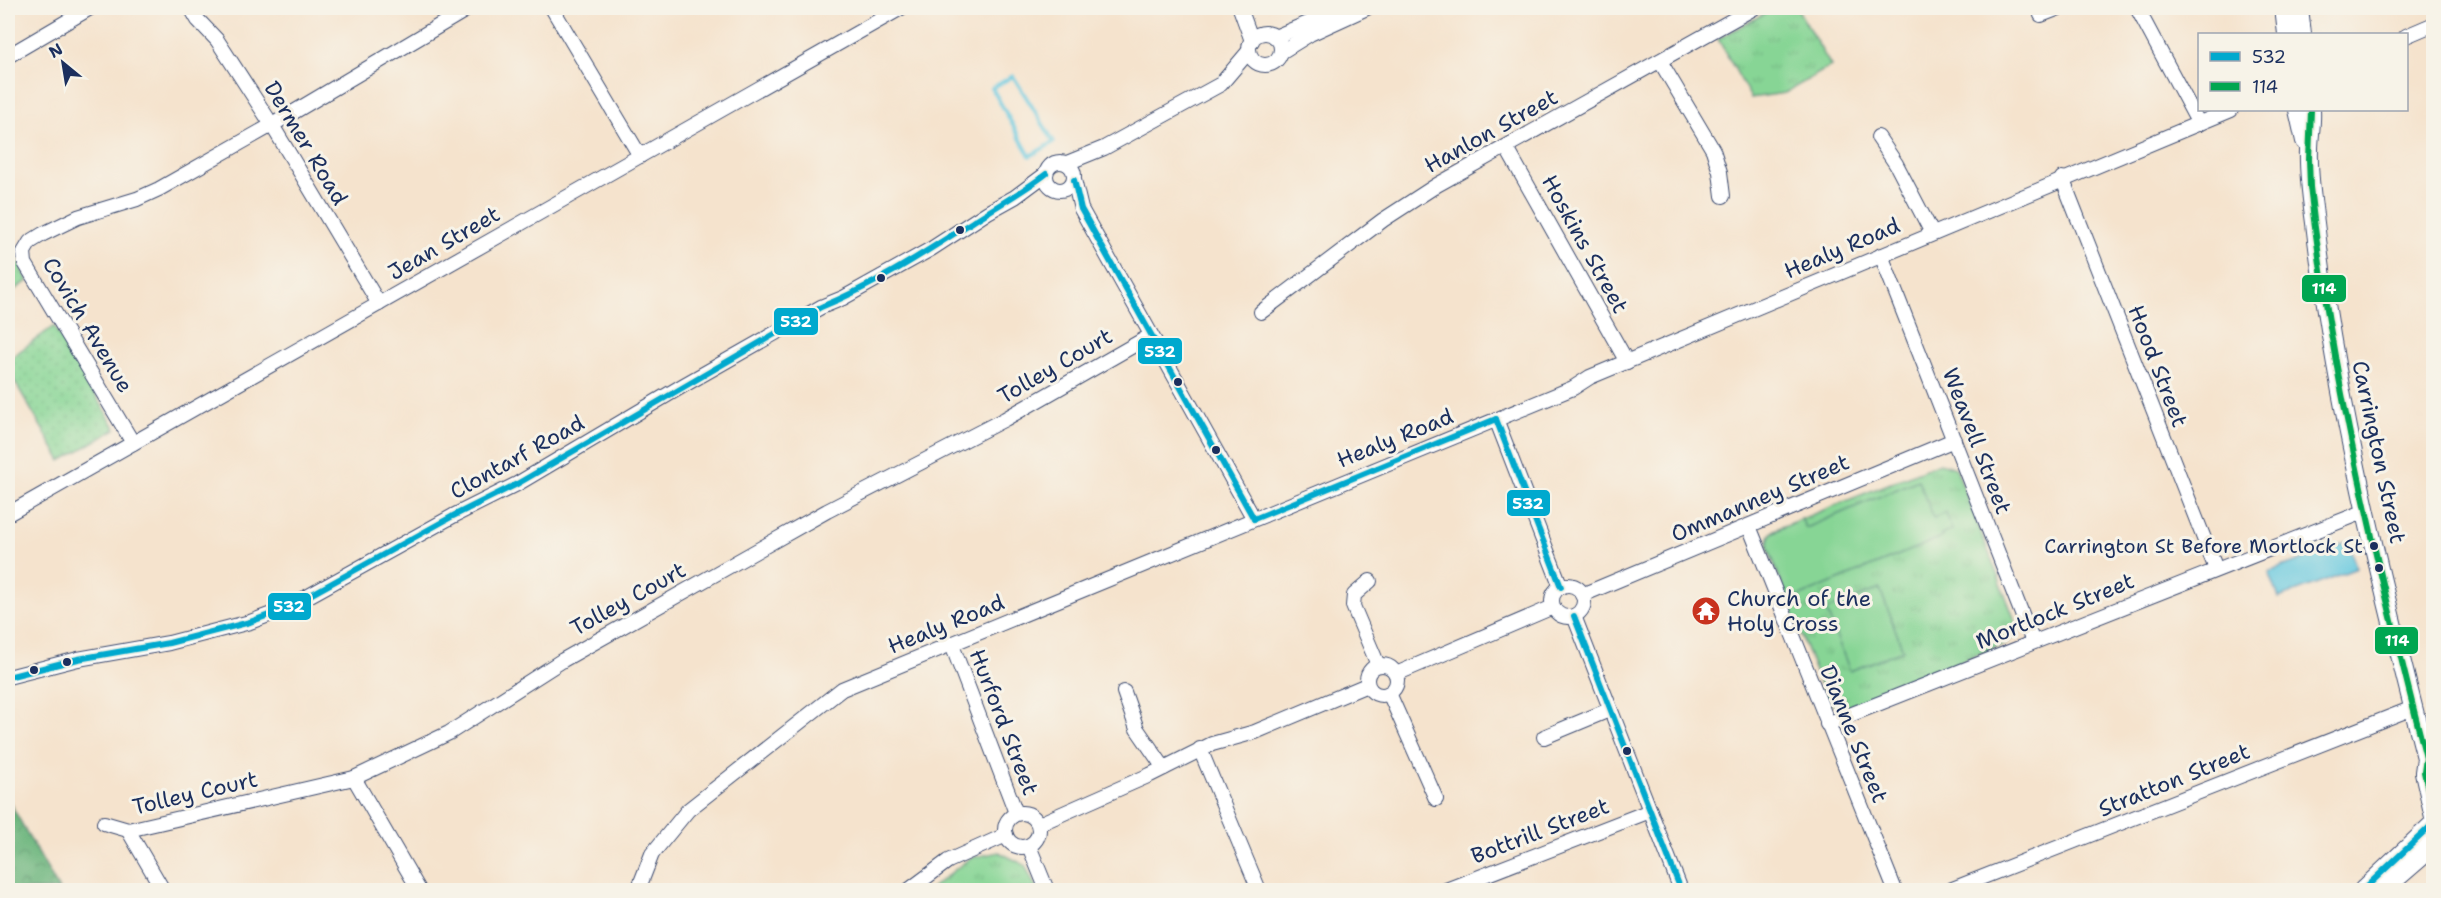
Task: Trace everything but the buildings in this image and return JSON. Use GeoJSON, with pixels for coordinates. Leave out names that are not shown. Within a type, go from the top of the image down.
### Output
{"type":"FeatureCollection","features":[{"type":"Feature","properties":{"kind":"main road"},"geometry":{"type":"LineString","coordinates":[[2284,8],[2287,33]]}},
{"type":"Feature","properties":{"kind":"main road"},"geometry":{"type":"LineString","coordinates":[[2299,8],[2302,33]]}},
{"type":"Feature","properties":{"kind":"main road","name":"Carrington Street"},"geometry":{"type":"LineString","coordinates":[[2301,111],[2312,122],[2309,151],[2315,224],[2337,372],[2366,511],[2413,708],[2430,762],[2424,772],[2433,817]]}},
{"type":"Feature","properties":{"kind":"main road"},"geometry":{"type":"LineString","coordinates":[[2363,891],[2433,823]]}},
{"type":"Feature","properties":{"kind":"main road"},"geometry":{"type":"LineString","coordinates":[[2383,891],[2433,846]]}},
{"type":"Feature","properties":{"kind":"street"},"geometry":{"type":"LineString","coordinates":[[8,56],[90,8]]}},
{"type":"Feature","properties":{"kind":"street","name":"Dermer Road"},"geometry":{"type":"LineString","coordinates":[[191,8],[198,20],[217,40],[272,126],[379,304]]}},
{"type":"Feature","properties":{"kind":"street"},"geometry":{"type":"LineString","coordinates":[[272,126],[469,8]]}},
{"type":"Feature","properties":{"kind":"street"},"geometry":{"type":"LineString","coordinates":[[552,8],[640,156]]}},
{"type":"Feature","properties":{"kind":"street","name":"Jean Street"},"geometry":{"type":"LineString","coordinates":[[8,514],[902,8]]}},
{"type":"Feature","properties":{"kind":"street"},"geometry":{"type":"LineString","coordinates":[[1229,77],[1257,36],[1271,35],[1344,8]]}},
{"type":"Feature","properties":{"kind":"street"},"geometry":{"type":"LineString","coordinates":[[1081,209],[1047,181],[1046,174],[1054,163],[1067,163],[1104,148],[1211,90],[1229,77],[1258,64],[1266,65],[1274,62],[1281,52],[1310,34],[1367,8]]}},
{"type":"Feature","properties":{"kind":"street","name":"Hanlon Street"},"geometry":{"type":"LineString","coordinates":[[1261,312],[1383,220],[1437,184],[1754,8]]}},
{"type":"Feature","properties":{"kind":"street"},"geometry":{"type":"LineString","coordinates":[[2042,15],[2059,8]]}},
{"type":"Feature","properties":{"kind":"street"},"geometry":{"type":"LineString","coordinates":[[2137,8],[2199,124]]}},
{"type":"Feature","properties":{"kind":"street"},"geometry":{"type":"LineString","coordinates":[[1242,11],[1280,44],[1281,52]]}},
{"type":"Feature","properties":{"kind":"street"},"geometry":{"type":"LineString","coordinates":[[1242,11],[1252,58],[1258,64]]}},
{"type":"Feature","properties":{"kind":"street"},"geometry":{"type":"LineString","coordinates":[[2408,35],[2433,24]]}},
{"type":"Feature","properties":{"kind":"street"},"geometry":{"type":"LineString","coordinates":[[1660,61],[1713,150],[1720,172],[1723,196]]}},
{"type":"Feature","properties":{"kind":"street","name":"Healy Road"},"geometry":{"type":"LineString","coordinates":[[638,891],[652,854],[688,810],[842,689],[1573,388],[1590,377],[2062,178],[2229,111]]}},
{"type":"Feature","properties":{"kind":"street","name":"Covich Avenue"},"geometry":{"type":"LineString","coordinates":[[134,443],[26,264],[24,252],[30,242],[43,234],[78,217],[137,199],[159,189],[272,126]]}},
{"type":"Feature","properties":{"kind":"street"},"geometry":{"type":"LineString","coordinates":[[1878,137],[1901,173],[1932,233]]}},
{"type":"Feature","properties":{"kind":"street","name":"Hoskins Street"},"geometry":{"type":"LineString","coordinates":[[1506,147],[1627,362]]}},
{"type":"Feature","properties":{"kind":"street"},"geometry":{"type":"LineString","coordinates":[[1055,189],[1067,189],[1074,178],[1104,148]]}},
{"type":"Feature","properties":{"kind":"street"},"geometry":{"type":"LineString","coordinates":[[1067,163],[1073,168],[1081,209],[1254,519]]}},
{"type":"Feature","properties":{"kind":"street","name":"Clontarf Road"},"geometry":{"type":"LineString","coordinates":[[8,676],[78,659],[169,643],[250,622],[285,609],[453,516],[517,484],[821,307],[843,298],[931,249],[988,212],[1016,197],[1046,174]]}},
{"type":"Feature","properties":{"kind":"street","name":"Hood Street"},"geometry":{"type":"LineString","coordinates":[[2062,178],[2216,569]]}},
{"type":"Feature","properties":{"kind":"street","name":"Clontarf Road"},"geometry":{"type":"LineString","coordinates":[[1016,197],[1055,189]]}},
{"type":"Feature","properties":{"kind":"street","name":"Weavell Street"},"geometry":{"type":"LineString","coordinates":[[1881,255],[2033,642]]}},
{"type":"Feature","properties":{"kind":"street","name":"Tolley Court"},"geometry":{"type":"LineString","coordinates":[[104,823],[128,830],[354,778],[449,733],[573,654],[827,511],[1005,418],[1150,336]]}},
{"type":"Feature","properties":{"kind":"street"},"geometry":{"type":"LineString","coordinates":[[1496,419],[1561,587]]}},
{"type":"Feature","properties":{"kind":"street","name":"Ommanney Street"},"geometry":{"type":"LineString","coordinates":[[1582,595],[1954,440]]}},
{"type":"Feature","properties":{"kind":"street","name":"Mortlock Street"},"geometry":{"type":"LineString","coordinates":[[1827,724],[2366,511]]}},
{"type":"Feature","properties":{"kind":"street","name":"Dianne Street"},"geometry":{"type":"LineString","coordinates":[[1749,526],[1895,891]]}},
{"type":"Feature","properties":{"kind":"street"},"geometry":{"type":"LineString","coordinates":[[1370,581],[1354,595],[1353,606],[1378,665]]}},
{"type":"Feature","properties":{"kind":"street"},"geometry":{"type":"LineString","coordinates":[[1561,587],[1574,587],[1582,595],[1583,607],[1574,616],[1561,616],[1553,607],[1553,596],[1561,587]]}},
{"type":"Feature","properties":{"kind":"street"},"geometry":{"type":"LineString","coordinates":[[1396,674],[1553,607]]}},
{"type":"Feature","properties":{"kind":"street"},"geometry":{"type":"LineString","coordinates":[[1574,616],[1681,891]]}},
{"type":"Feature","properties":{"kind":"street","name":"Hurford Street"},"geometry":{"type":"LineString","coordinates":[[952,645],[1016,813]]}},
{"type":"Feature","properties":{"kind":"street"},"geometry":{"type":"LineString","coordinates":[[1378,665],[1392,668],[1397,681],[1389,693],[1381,695],[1372,692],[1367,685],[1367,677],[1371,669],[1378,665]]}},
{"type":"Feature","properties":{"kind":"street"},"geometry":{"type":"LineString","coordinates":[[1039,824],[1164,768],[1200,749],[1255,732],[1367,685]]}},
{"type":"Feature","properties":{"kind":"street"},"geometry":{"type":"LineString","coordinates":[[1124,692],[1137,729],[1164,768]]}},
{"type":"Feature","properties":{"kind":"street"},"geometry":{"type":"LineString","coordinates":[[1389,693],[1436,799]]}},
{"type":"Feature","properties":{"kind":"street","name":"Stratton Street"},"geometry":{"type":"LineString","coordinates":[[1950,891],[2413,708]]}},
{"type":"Feature","properties":{"kind":"street"},"geometry":{"type":"LineString","coordinates":[[1544,737],[1609,710]]}},
{"type":"Feature","properties":{"kind":"street"},"geometry":{"type":"LineString","coordinates":[[1200,749],[1259,891]]}},
{"type":"Feature","properties":{"kind":"street"},"geometry":{"type":"LineString","coordinates":[[354,778],[417,887],[403,891]]}},
{"type":"Feature","properties":{"kind":"street","name":"Bottrill Street"},"geometry":{"type":"LineString","coordinates":[[1446,891],[1468,886],[1650,811]]}},
{"type":"Feature","properties":{"kind":"street"},"geometry":{"type":"LineString","coordinates":[[1025,812],[1034,816],[1039,824],[1040,833],[1036,841],[1029,846],[1019,848],[1011,843],[1006,835],[1005,827],[1016,813],[1025,812]]}},
{"type":"Feature","properties":{"kind":"street"},"geometry":{"type":"LineString","coordinates":[[128,830],[163,891]]}},
{"type":"Feature","properties":{"kind":"street"},"geometry":{"type":"LineString","coordinates":[[909,891],[948,861],[1006,835]]}},
{"type":"Feature","properties":{"kind":"street"},"geometry":{"type":"LineString","coordinates":[[1029,846],[1047,891]]}},
{"type":"Feature","properties":{"kind":"green space"},"geometry":{"type":"Polygon","coordinates":[[[1774,8],[1797,8],[1831,66],[1785,93],[1751,98],[1718,39],[1774,8]]]}},
{"type":"Feature","properties":{"kind":"green space"},"geometry":{"type":"Polygon","coordinates":[[[8,242],[28,281],[8,294],[8,242]]]}},
{"type":"Feature","properties":{"kind":"green space"},"geometry":{"type":"Polygon","coordinates":[[[54,326],[116,429],[61,461],[8,370],[8,360],[54,326]]]}},
{"type":"Feature","properties":{"kind":"green space"},"geometry":{"type":"Polygon","coordinates":[[[1940,463],[1956,468],[2016,623],[2012,637],[2006,643],[1847,707],[1832,704],[1824,695],[1769,551],[1769,537],[1774,530],[1940,463]]]}},
{"type":"Feature","properties":{"kind":"green space"},"geometry":{"type":"Polygon","coordinates":[[[1918,480],[1934,518],[1946,513],[1952,530],[1941,535],[1942,537],[1788,601],[1768,546],[1771,533],[1801,519],[1806,528],[1918,480]]]}},
{"type":"Feature","properties":{"kind":"green space"},"geometry":{"type":"Polygon","coordinates":[[[1880,589],[1903,650],[1850,671],[1826,610],[1880,589]]]}},
{"type":"Feature","properties":{"kind":"green space"},"geometry":{"type":"Polygon","coordinates":[[[8,799],[59,890],[8,890],[8,799]]]}},
{"type":"Feature","properties":{"kind":"green space"},"geometry":{"type":"Polygon","coordinates":[[[999,852],[1025,865],[1037,890],[929,890],[970,858],[999,852]]]}},
{"type":"Feature","properties":{"kind":"water"},"geometry":{"type":"Polygon","coordinates":[[[2347,542],[2357,568],[2279,598],[2269,572],[2347,542]]]}},
{"type":"Feature","properties":{"kind":"waterway"},"geometry":{"type":"LineString","coordinates":[[1013,76],[1054,142],[1030,156],[992,88],[1013,76]]}},
{"type":"Feature","properties":{"kind":"transit line","name":"114"},"geometry":{"type":"LineString","coordinates":[[2311,111],[2310,187],[2331,331],[2358,474],[2426,758],[2424,772],[2434,815]]}},
{"type":"Feature","properties":{"kind":"transit line","name":"532"},"geometry":{"type":"LineString","coordinates":[[8,677],[78,659],[169,643],[250,622],[285,609],[453,516],[517,484],[821,307],[901,267],[1046,174]]}},
{"type":"Feature","properties":{"kind":"transit line","name":"532"},"geometry":{"type":"LineString","coordinates":[[1074,180],[1081,209],[1254,519]]}},
{"type":"Feature","properties":{"kind":"transit line","name":"532"},"geometry":{"type":"LineString","coordinates":[[1496,419],[1561,587]]}},
{"type":"Feature","properties":{"kind":"transit line","name":"532"},"geometry":{"type":"LineString","coordinates":[[1254,519],[1496,419]]}},
{"type":"Feature","properties":{"kind":"transit line","name":"532"},"geometry":{"type":"LineString","coordinates":[[1574,616],[1681,890]]}},
{"type":"Feature","properties":{"kind":"transit line","name":"532"},"geometry":{"type":"LineString","coordinates":[[2363,890],[2434,823]]}},
{"type":"Feature","properties":{"kind":"place","name":"Carrington St Before Mortlock St"},"geometry":{"type":"Point","coordinates":[2374,546]}},
{"type":"Feature","properties":{"kind":"place","name":"Church of the Holy Cross"},"geometry":{"type":"Point","coordinates":[1706,611]}}]}
